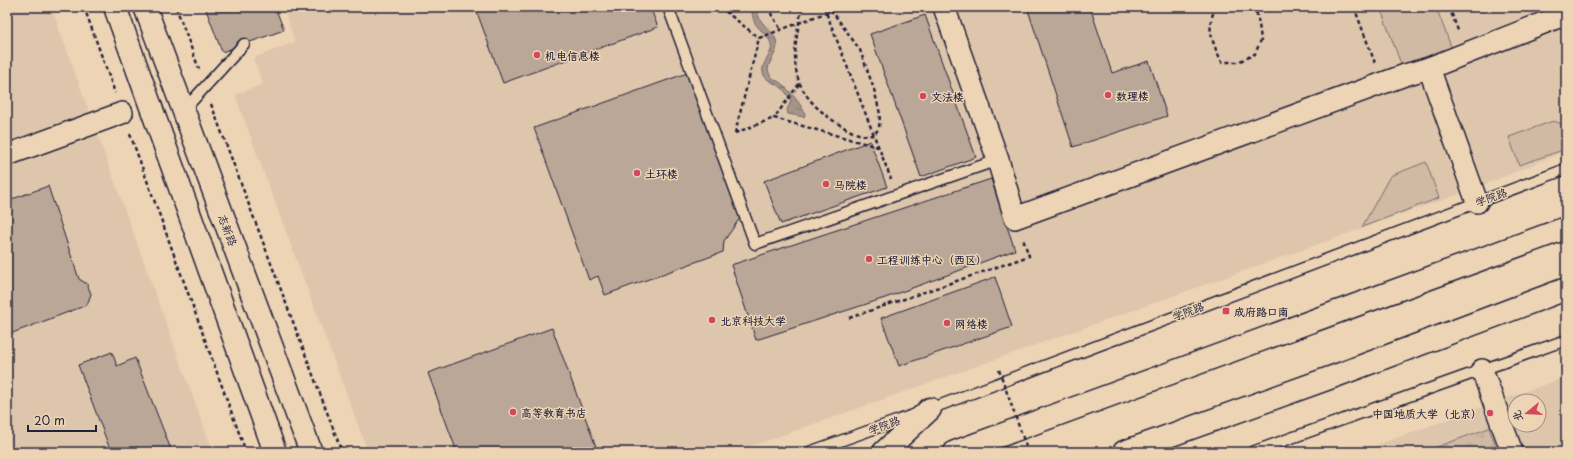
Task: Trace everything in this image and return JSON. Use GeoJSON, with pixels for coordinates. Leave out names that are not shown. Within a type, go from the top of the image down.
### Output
{"type":"FeatureCollection","features":[{"type":"Feature","properties":{"kind":"main road"},"geometry":{"type":"LineString","coordinates":[[115,7],[275,452]]}},
{"type":"Feature","properties":{"kind":"main road","name":"志新路"},"geometry":{"type":"LineString","coordinates":[[145,7],[311,452]]}},
{"type":"Feature","properties":{"kind":"main road"},"geometry":{"type":"LineString","coordinates":[[955,452],[1566,228]]}},
{"type":"Feature","properties":{"kind":"main road"},"geometry":{"type":"LineString","coordinates":[[1124,452],[1338,375],[1566,289]]}},
{"type":"Feature","properties":{"kind":"main road"},"geometry":{"type":"LineString","coordinates":[[884,452],[930,409]]}},
{"type":"Feature","properties":{"kind":"street"},"geometry":{"type":"LineString","coordinates":[[944,7],[998,160],[1015,218],[1429,68],[1566,14]]}},
{"type":"Feature","properties":{"kind":"street"},"geometry":{"type":"LineString","coordinates":[[1429,68],[1477,202]]}},
{"type":"Feature","properties":{"kind":"street"},"geometry":{"type":"LineString","coordinates":[[7,155],[122,113]]}},
{"type":"Feature","properties":{"kind":"street"},"geometry":{"type":"LineString","coordinates":[[1482,370],[1512,452]]}},
{"type":"Feature","properties":{"kind":"lane"},"geometry":{"type":"LineString","coordinates":[[668,7],[755,244],[998,160]]}},
{"type":"Feature","properties":{"kind":"lane"},"geometry":{"type":"LineString","coordinates":[[183,111],[244,44]]}},
{"type":"Feature","properties":{"kind":"lane","name":"学院路"},"geometry":{"type":"LineString","coordinates":[[809,452],[930,409],[1566,169]]}},
{"type":"Feature","properties":{"kind":"lane"},"geometry":{"type":"LineString","coordinates":[[1252,452],[1566,340]]}},
{"type":"Feature","properties":{"kind":"path"},"geometry":{"type":"LineString","coordinates":[[84,7],[246,452]]}},
{"type":"Feature","properties":{"kind":"path"},"geometry":{"type":"LineString","coordinates":[[176,7],[342,452]]}},
{"type":"Feature","properties":{"kind":"path"},"geometry":{"type":"LineString","coordinates":[[720,7],[760,38]]}},
{"type":"Feature","properties":{"kind":"path"},"geometry":{"type":"LineString","coordinates":[[727,12],[729,7]]}},
{"type":"Feature","properties":{"kind":"path"},"geometry":{"type":"LineString","coordinates":[[767,7],[781,30]]}},
{"type":"Feature","properties":{"kind":"path"},"geometry":{"type":"LineString","coordinates":[[802,7],[794,51],[794,65],[799,84],[811,101],[826,116],[842,126],[864,136],[874,135],[879,128],[880,114],[874,88],[860,50],[829,7]]}},
{"type":"Feature","properties":{"kind":"path"},"geometry":{"type":"LineString","coordinates":[[824,7],[897,194]]}},
{"type":"Feature","properties":{"kind":"path"},"geometry":{"type":"LineString","coordinates":[[760,38],[841,7]]}},
{"type":"Feature","properties":{"kind":"path"},"geometry":{"type":"LineString","coordinates":[[1217,7],[1212,13],[1209,27],[1216,50],[1222,62],[1238,62],[1255,54],[1261,40],[1255,7]]}},
{"type":"Feature","properties":{"kind":"path"},"geometry":{"type":"LineString","coordinates":[[1354,7],[1382,84]]}},
{"type":"Feature","properties":{"kind":"path"},"geometry":{"type":"LineString","coordinates":[[1449,7],[1466,53]]}},
{"type":"Feature","properties":{"kind":"path"},"geometry":{"type":"LineString","coordinates":[[735,133],[760,38]]}},
{"type":"Feature","properties":{"kind":"path"},"geometry":{"type":"LineString","coordinates":[[718,140],[774,118],[799,84]]}},
{"type":"Feature","properties":{"kind":"path"},"geometry":{"type":"LineString","coordinates":[[774,118],[879,148]]}},
{"type":"Feature","properties":{"kind":"path"},"geometry":{"type":"LineString","coordinates":[[849,318],[1029,256],[1015,218]]}},
{"type":"Feature","properties":{"kind":"path"},"geometry":{"type":"LineString","coordinates":[[999,370],[1028,452]]}},
{"type":"Feature","properties":{"kind":"shaded area"},"geometry":{"type":"Polygon","coordinates":[[[7,7],[51,7],[213,452],[7,452],[7,7]]]}},
{"type":"Feature","properties":{"kind":"shaded area","name":"北京科技大学"},"geometry":{"type":"Polygon","coordinates":[[[283,7],[1566,7],[1566,151],[1476,188],[735,452],[368,452],[235,95],[263,84],[253,58],[295,42],[283,7]]]}},
{"type":"Feature","properties":{"kind":"shaded area","name":"中国地质大学（北京）"},"geometry":{"type":"Polygon","coordinates":[[[1566,377],[1566,452],[1357,452],[1507,398],[1507,433],[1547,433],[1547,393],[1521,393],[1566,377]]]}},
{"type":"Feature","properties":{"kind":"green space"},"geometry":{"type":"Polygon","coordinates":[[[1380,7],[1436,7],[1455,57],[1405,75],[1380,7]]]}},
{"type":"Feature","properties":{"kind":"green space"},"geometry":{"type":"Polygon","coordinates":[[[1553,121],[1566,125],[1566,149],[1519,165],[1509,137],[1553,121]]]}},
{"type":"Feature","properties":{"kind":"green space"},"geometry":{"type":"Polygon","coordinates":[[[1426,162],[1439,198],[1362,227],[1390,176],[1426,162]]]}},
{"type":"Feature","properties":{"kind":"green space"},"geometry":{"type":"Polygon","coordinates":[[[1489,428],[1498,452],[1423,452],[1489,428]]]}},
{"type":"Feature","properties":{"kind":"water"},"geometry":{"type":"Polygon","coordinates":[[[749,7],[757,7],[760,19],[776,40],[777,48],[769,66],[769,73],[786,87],[796,99],[804,112],[804,117],[788,114],[787,110],[791,101],[785,91],[764,76],[763,67],[770,53],[771,46],[768,38],[756,25],[749,7]]]}},
{"type":"Feature","properties":{"kind":"building"},"geometry":{"type":"Polygon","coordinates":[[[205,7],[275,7],[284,30],[222,52],[205,7]]]}},
{"type":"Feature","properties":{"kind":"building","name":"机电信息楼"},"geometry":{"type":"Polygon","coordinates":[[[475,7],[650,7],[658,27],[503,83],[475,7]]]}},
{"type":"Feature","properties":{"kind":"building","name":"数理楼"},"geometry":{"type":"Polygon","coordinates":[[[1027,7],[1090,7],[1112,73],[1149,61],[1167,116],[1073,147],[1027,7]]]}},
{"type":"Feature","properties":{"kind":"building","name":"文法楼"},"geometry":{"type":"Polygon","coordinates":[[[925,15],[976,157],[921,177],[870,34],[925,15]]]}},
{"type":"Feature","properties":{"kind":"building","name":"土环楼"},"geometry":{"type":"Polygon","coordinates":[[[687,73],[740,218],[724,241],[723,252],[605,295],[598,276],[589,280],[534,128],[687,73]]]}},
{"type":"Feature","properties":{"kind":"building","name":"马院楼"},"geometry":{"type":"Polygon","coordinates":[[[870,141],[887,187],[781,224],[764,181],[870,141]]]}},
{"type":"Feature","properties":{"kind":"building","name":"工程训练中心（西区）"},"geometry":{"type":"Polygon","coordinates":[[[991,179],[1015,250],[885,298],[756,340],[731,265],[991,179]]]}},
{"type":"Feature","properties":{"kind":"building"},"geometry":{"type":"Polygon","coordinates":[[[48,186],[79,279],[87,284],[91,294],[87,305],[7,335],[7,201],[48,186]]]}},
{"type":"Feature","properties":{"kind":"building","name":"网络楼"},"geometry":{"type":"Polygon","coordinates":[[[995,277],[1012,327],[899,366],[881,318],[995,277]]]}},
{"type":"Feature","properties":{"kind":"building","name":"高等教育书店"},"geometry":{"type":"Polygon","coordinates":[[[552,328],[598,452],[457,452],[428,373],[552,328]]]}},
{"type":"Feature","properties":{"kind":"building"},"geometry":{"type":"Polygon","coordinates":[[[112,352],[117,366],[135,358],[172,452],[111,452],[78,365],[112,352]]]}},
{"type":"Feature","properties":{"kind":"place","name":"机电信息楼"},"geometry":{"type":"Point","coordinates":[537,55]}},
{"type":"Feature","properties":{"kind":"place","name":"数理楼"},"geometry":{"type":"Point","coordinates":[1108,95]}},
{"type":"Feature","properties":{"kind":"place","name":"文法楼"},"geometry":{"type":"Point","coordinates":[923,96]}},
{"type":"Feature","properties":{"kind":"place","name":"土环楼"},"geometry":{"type":"Point","coordinates":[637,173]}},
{"type":"Feature","properties":{"kind":"place","name":"马院楼"},"geometry":{"type":"Point","coordinates":[826,184]}},
{"type":"Feature","properties":{"kind":"place","name":"工程训练中心（西区）"},"geometry":{"type":"Point","coordinates":[869,259]}},
{"type":"Feature","properties":{"kind":"place","name":"成府路口南"},"geometry":{"type":"Point","coordinates":[1226,311]}},
{"type":"Feature","properties":{"kind":"place","name":"北京科技大学"},"geometry":{"type":"Point","coordinates":[712,320]}},
{"type":"Feature","properties":{"kind":"place","name":"网络楼"},"geometry":{"type":"Point","coordinates":[947,323]}},
{"type":"Feature","properties":{"kind":"place","name":"高等教育书店"},"geometry":{"type":"Point","coordinates":[513,412]}},
{"type":"Feature","properties":{"kind":"place","name":"中国地质大学（北京）"},"geometry":{"type":"Point","coordinates":[1490,413]}}]}
